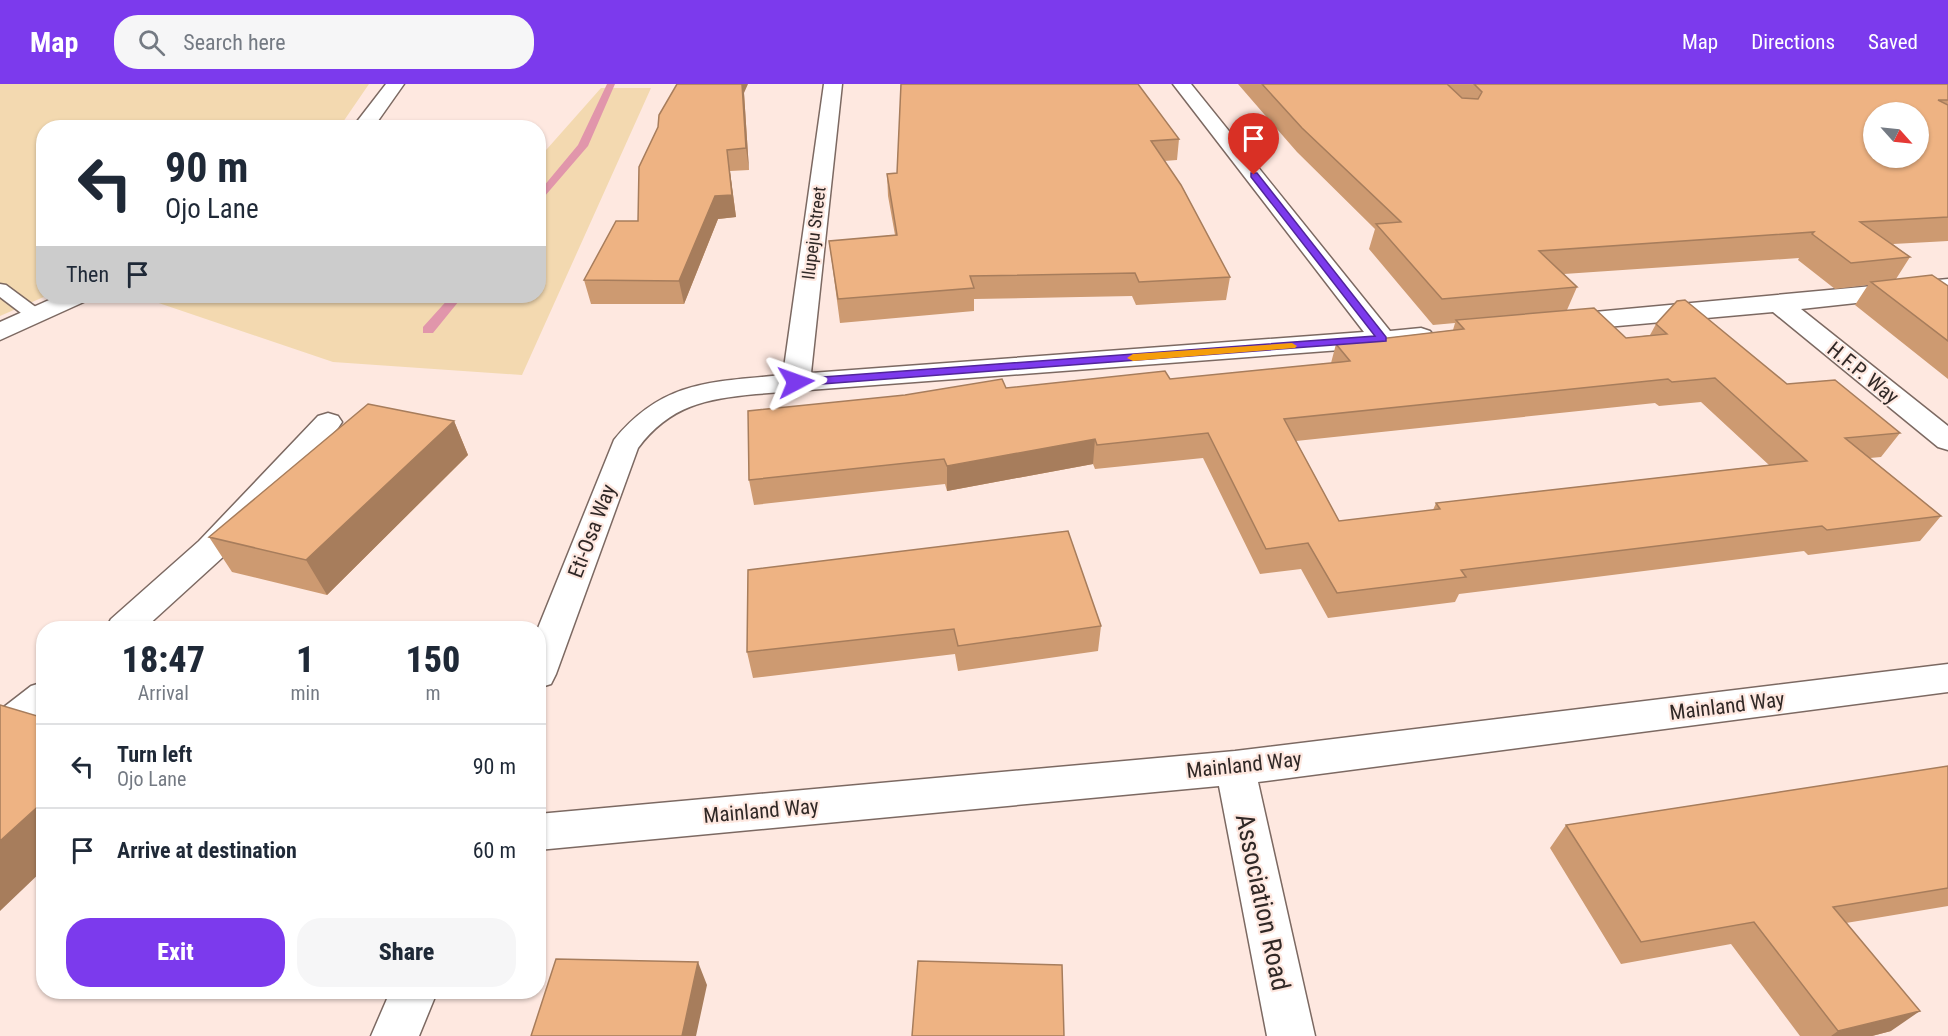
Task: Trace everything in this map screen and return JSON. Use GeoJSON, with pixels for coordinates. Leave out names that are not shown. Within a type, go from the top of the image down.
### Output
{"type":"FeatureCollection","features":[{"type":"Feature","properties":{"kind":"street"},"geometry":{"type":"LineString","coordinates":[[370,120],[395,84]]}},
{"type":"Feature","properties":{"kind":"street","name":"Ilupeju Street"},"geometry":{"type":"LineString","coordinates":[[796,382],[833,84]]}},
{"type":"Feature","properties":{"kind":"street"},"geometry":{"type":"LineString","coordinates":[[1182,84],[1383,339]]}},
{"type":"Feature","properties":{"kind":"street"},"geometry":{"type":"LineString","coordinates":[[1534,326],[1945,289]]}},
{"type":"Feature","properties":{"kind":"street"},"geometry":{"type":"LineString","coordinates":[[0,332],[62,303]]}},
{"type":"Feature","properties":{"kind":"street","name":"H.F.P. Way"},"geometry":{"type":"LineString","coordinates":[[1779,304],[1948,441]]}},
{"type":"Feature","properties":{"kind":"street"},"geometry":{"type":"LineString","coordinates":[[796,382],[1441,334]]}},
{"type":"Feature","properties":{"kind":"street","name":"Eti-Osa Way"},"geometry":{"type":"LineString","coordinates":[[546,653],[624,446],[643,423],[671,405],[706,393],[796,382]]}},
{"type":"Feature","properties":{"kind":"street"},"geometry":{"type":"LineString","coordinates":[[131,621],[211,549],[328,422]]}},
{"type":"Feature","properties":{"kind":"street","name":"Mainland Way"},"geometry":{"type":"LineString","coordinates":[[546,831],[1235,768],[1948,678]]}},
{"type":"Feature","properties":{"kind":"street"},"geometry":{"type":"LineString","coordinates":[[0,732],[36,703]]}},
{"type":"Feature","properties":{"kind":"street","name":"Association Road"},"geometry":{"type":"LineString","coordinates":[[1235,768],[1292,1036]]}},
{"type":"Feature","properties":{"kind":"street"},"geometry":{"type":"LineString","coordinates":[[396,1036],[411,999]]}},
{"type":"Feature","properties":{"kind":"lane"},"geometry":{"type":"LineString","coordinates":[[0,289],[35,315]]}},
{"type":"Feature","properties":{"kind":"shaded area"},"geometry":{"type":"Polygon","coordinates":[[[0,84],[369,84],[344,120],[36,120],[36,300],[0,316],[0,84]]]}},
{"type":"Feature","properties":{"kind":"shaded area"},"geometry":{"type":"Polygon","coordinates":[[[601,88],[651,88],[522,375],[333,362],[159,303],[546,303],[546,150],[601,88]]]}},
{"type":"Feature","properties":{"kind":"building"},"geometry":{"type":"Polygon","coordinates":[[[677,84],[742,84],[746,148],[727,150],[732,195],[715,196],[679,281],[584,280],[616,221],[638,221],[639,167],[658,127],[659,115],[677,84]]]}},
{"type":"Feature","properties":{"kind":"building"},"geometry":{"type":"Polygon","coordinates":[[[901,84],[1138,84],[1179,139],[1151,141],[1181,185],[1230,277],[1139,282],[1135,273],[970,276],[974,288],[838,299],[829,241],[897,235],[887,174],[897,173],[901,84]]]}},
{"type":"Feature","properties":{"kind":"building"},"geometry":{"type":"Polygon","coordinates":[[[1262,84],[1447,84],[1462,98],[1478,99],[1482,92],[1474,84],[1948,84],[1948,100],[1938,100],[1948,105],[1948,217],[1860,222],[1910,257],[1851,263],[1812,234],[1814,232],[1539,251],[1577,287],[1442,299],[1376,224],[1401,222],[1302,128],[1262,84]]]}},
{"type":"Feature","properties":{"kind":"building"},"geometry":{"type":"Polygon","coordinates":[[[1932,275],[1948,286],[1948,341],[1871,282],[1932,275]]]}},
{"type":"Feature","properties":{"kind":"building"},"geometry":{"type":"Polygon","coordinates":[[[1685,300],[1787,384],[1835,380],[1900,433],[1845,438],[1941,516],[1827,530],[1822,526],[1461,570],[1466,577],[1337,593],[1308,543],[1266,549],[1208,433],[1097,445],[1095,439],[947,466],[944,459],[749,480],[748,411],[905,395],[1002,379],[1006,388],[1165,371],[1170,379],[1350,361],[1336,344],[1464,329],[1456,320],[1594,308],[1626,338],[1667,334],[1656,324],[1677,301],[1685,300]],[[1715,378],[1672,382],[1668,379],[1284,419],[1339,521],[1440,509],[1436,503],[1807,461],[1715,378]]]}},
{"type":"Feature","properties":{"kind":"building"},"geometry":{"type":"Polygon","coordinates":[[[368,404],[454,421],[306,560],[209,537],[368,404]]]}},
{"type":"Feature","properties":{"kind":"building"},"geometry":{"type":"Polygon","coordinates":[[[1068,531],[1101,626],[958,646],[954,629],[747,652],[748,570],[1068,531]]]}},
{"type":"Feature","properties":{"kind":"building"},"geometry":{"type":"Polygon","coordinates":[[[0,705],[36,716],[36,808],[0,841],[0,705]]]}},
{"type":"Feature","properties":{"kind":"building"},"geometry":{"type":"Polygon","coordinates":[[[1948,766],[1948,888],[1833,907],[1920,1011],[1838,1031],[1754,922],[1641,942],[1566,825],[1948,766]]]}},
{"type":"Feature","properties":{"kind":"building"},"geometry":{"type":"Polygon","coordinates":[[[556,959],[698,962],[682,1036],[531,1036],[543,999],[546,999],[546,990],[556,959]]]}},
{"type":"Feature","properties":{"kind":"building"},"geometry":{"type":"Polygon","coordinates":[[[918,961],[1062,965],[1064,1036],[912,1036],[918,961]]]}},
{"type":"Feature","properties":{"kind":"waterway"},"geometry":{"type":"LineString","coordinates":[[546,191],[583,146],[611,84]]}},
{"type":"Feature","properties":{"kind":"waterway"},"geometry":{"type":"LineString","coordinates":[[428,330],[451,303]]}},
{"type":"Feature","properties":{"kind":"slow traffic"},"geometry":{"type":"LineString","coordinates":[[1133,358],[1292,346]]}},
{"type":"Feature","properties":{"kind":"route"},"geometry":{"type":"LineString","coordinates":[[796,382],[1383,339],[1254,175]]}}]}
